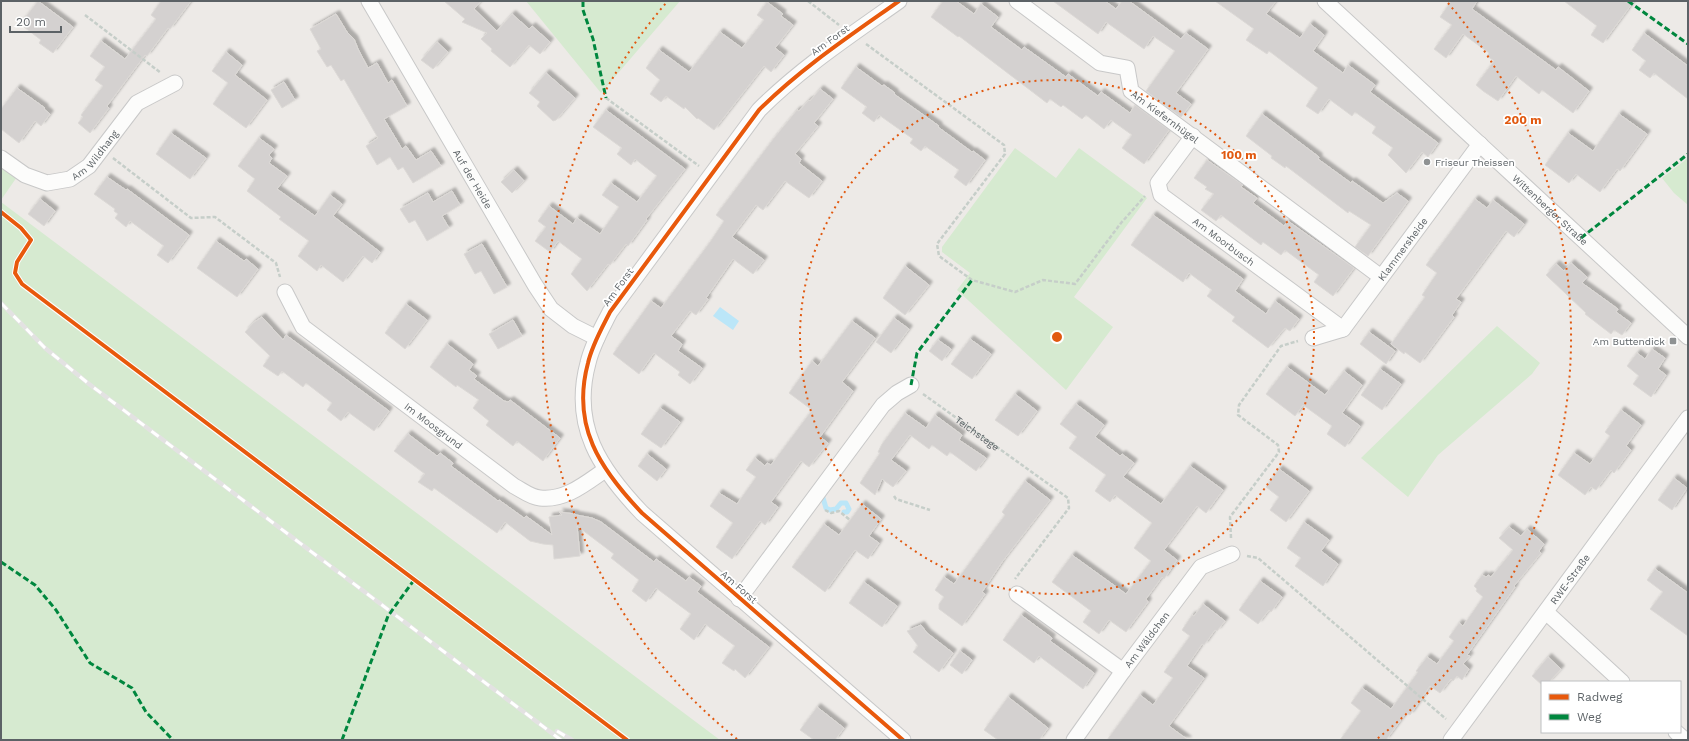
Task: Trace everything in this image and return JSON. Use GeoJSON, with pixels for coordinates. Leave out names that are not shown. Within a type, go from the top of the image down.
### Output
{"type":"FeatureCollection","features":[{"type":"Feature","properties":{"kind":"street","name":"Auf der Heide"},"geometry":{"type":"LineString","coordinates":[[369,1],[535,285],[551,309],[573,326],[597,338]]}},
{"type":"Feature","properties":{"kind":"street","name":"Am Forst"},"geometry":{"type":"LineString","coordinates":[[899,1],[803,69],[759,110],[610,312],[597,338],[588,362],[583,386],[584,420],[592,446],[605,470],[622,493],[642,514],[903,740]]}},
{"type":"Feature","properties":{"kind":"street","name":"Am Kiefernhügel"},"geometry":{"type":"LineString","coordinates":[[1017,1],[1100,63],[1127,68],[1131,91],[1381,277]]}},
{"type":"Feature","properties":{"kind":"street","name":"Wittenberger Straße"},"geometry":{"type":"LineString","coordinates":[[1325,1],[1688,337]]}},
{"type":"Feature","properties":{"kind":"street","name":"Am Wildhang"},"geometry":{"type":"LineString","coordinates":[[1,158],[25,175],[47,183],[70,179],[89,166],[137,103],[175,83]]}},
{"type":"Feature","properties":{"kind":"street"},"geometry":{"type":"LineString","coordinates":[[1158,183],[1193,136]]}},
{"type":"Feature","properties":{"kind":"street","name":"Klammersheide"},"geometry":{"type":"LineString","coordinates":[[1343,329],[1480,144]]}},
{"type":"Feature","properties":{"kind":"street","name":"Am Moorbusch"},"geometry":{"type":"LineString","coordinates":[[1158,183],[1161,195],[1343,329]]}},
{"type":"Feature","properties":{"kind":"street","name":"Im Moosgrund"},"geometry":{"type":"LineString","coordinates":[[285,292],[303,327],[514,486],[539,498],[562,496],[579,488],[605,470]]}},
{"type":"Feature","properties":{"kind":"street"},"geometry":{"type":"LineString","coordinates":[[1313,338],[1343,329]]}},
{"type":"Feature","properties":{"kind":"street"},"geometry":{"type":"LineString","coordinates":[[739,599],[883,405],[897,393],[911,385]]}},
{"type":"Feature","properties":{"kind":"street","name":"RWE-Straße"},"geometry":{"type":"LineString","coordinates":[[1455,735],[1688,418]]}},
{"type":"Feature","properties":{"kind":"street","name":"Am Wäldchen"},"geometry":{"type":"LineString","coordinates":[[1074,740],[1200,567],[1232,554]]}},
{"type":"Feature","properties":{"kind":"street"},"geometry":{"type":"LineString","coordinates":[[1017,594],[1123,671]]}},
{"type":"Feature","properties":{"kind":"street"},"geometry":{"type":"LineString","coordinates":[[1546,612],[1621,681]]}},
{"type":"Feature","properties":{"kind":"street"},"geometry":{"type":"LineString","coordinates":[[1677,733],[1685,740]]}},
{"type":"Feature","properties":{"kind":"path"},"geometry":{"type":"LineString","coordinates":[[808,1],[1004,145],[1005,154],[937,244],[939,256],[972,280],[1015,292],[1043,280],[1075,284],[1121,223],[1158,183]]}},
{"type":"Feature","properties":{"kind":"path"},"geometry":{"type":"LineString","coordinates":[[85,15],[175,83]]}},
{"type":"Feature","properties":{"kind":"path"},"geometry":{"type":"LineString","coordinates":[[606,98],[711,174]]}},
{"type":"Feature","properties":{"kind":"path"},"geometry":{"type":"LineString","coordinates":[[101,150],[191,218],[215,217],[276,263],[285,292]]}},
{"type":"Feature","properties":{"kind":"path"},"geometry":{"type":"LineString","coordinates":[[1313,338],[1281,346],[1239,405],[1238,415],[1278,445],[1279,452],[1230,517],[1232,554],[1258,558],[1455,735]]}},
{"type":"Feature","properties":{"kind":"path"},"geometry":{"type":"LineString","coordinates":[[816,496],[821,500],[826,511],[830,513],[839,512],[850,520]]}},
{"type":"Feature","properties":{"kind":"path"},"geometry":{"type":"LineString","coordinates":[[894,496],[896,499],[930,510]]}},
{"type":"Feature","properties":{"kind":"green space"},"geometry":{"type":"Polygon","coordinates":[[[526,1],[680,1],[601,93],[526,1]]]}},
{"type":"Feature","properties":{"kind":"green space"},"geometry":{"type":"Polygon","coordinates":[[[1015,148],[1056,178],[1079,148],[1147,198],[1074,297],[1113,327],[1066,390],[957,290],[970,273],[942,252],[942,247],[1015,148]]]}},
{"type":"Feature","properties":{"kind":"green space"},"geometry":{"type":"Polygon","coordinates":[[[1688,158],[1688,205],[1674,193],[1662,178],[1688,158]]]}},
{"type":"Feature","properties":{"kind":"green space"},"geometry":{"type":"Polygon","coordinates":[[[1,163],[19,174],[1,200],[1,163]]]}},
{"type":"Feature","properties":{"kind":"green space"},"geometry":{"type":"Polygon","coordinates":[[[1,202],[720,740],[1,740],[1,202]]]}},
{"type":"Feature","properties":{"kind":"green space"},"geometry":{"type":"Polygon","coordinates":[[[1497,326],[1540,363],[1532,374],[1438,455],[1408,497],[1361,458],[1497,326]]]}},
{"type":"Feature","properties":{"kind":"water"},"geometry":{"type":"Polygon","coordinates":[[[720,307],[739,321],[733,330],[713,316],[720,307]]]}},
{"type":"Feature","properties":{"kind":"building"},"geometry":{"type":"Polygon","coordinates":[[[38,1],[73,27],[53,53],[39,43],[41,40],[20,24],[38,1]]]}},
{"type":"Feature","properties":{"kind":"building"},"geometry":{"type":"Polygon","coordinates":[[[161,1],[191,1],[147,56],[145,55],[107,106],[109,108],[90,133],[78,123],[83,117],[81,115],[103,86],[95,80],[105,67],[90,56],[101,41],[125,59],[156,19],[151,15],[161,1]]]}},
{"type":"Feature","properties":{"kind":"building"},"geometry":{"type":"Polygon","coordinates":[[[444,1],[481,1],[474,9],[497,31],[512,14],[529,29],[532,26],[550,42],[540,54],[529,45],[510,67],[491,51],[492,49],[481,39],[487,33],[462,22],[465,19],[444,1]]]}},
{"type":"Feature","properties":{"kind":"building"},"geometry":{"type":"Polygon","coordinates":[[[943,1],[956,1],[974,14],[981,4],[998,17],[991,27],[1022,50],[1024,47],[1066,77],[1068,74],[1098,96],[1101,92],[1130,113],[1135,105],[1169,130],[1144,164],[1122,148],[1132,135],[1111,120],[1104,129],[1086,115],[1082,119],[1063,105],[1061,107],[1050,99],[1047,103],[959,36],[958,37],[931,17],[943,1]]]}},
{"type":"Feature","properties":{"kind":"building"},"geometry":{"type":"Polygon","coordinates":[[[1053,1],[1105,1],[1116,9],[1122,1],[1129,1],[1181,39],[1186,33],[1208,49],[1176,93],[1191,104],[1181,117],[1146,91],[1175,51],[1153,36],[1144,49],[1106,22],[1098,34],[1053,1]]]}},
{"type":"Feature","properties":{"kind":"building"},"geometry":{"type":"Polygon","coordinates":[[[1215,1],[1276,1],[1266,14],[1300,38],[1310,24],[1324,35],[1313,51],[1343,73],[1348,65],[1375,85],[1370,92],[1438,143],[1428,157],[1422,152],[1406,173],[1388,155],[1393,148],[1372,133],[1376,127],[1355,112],[1352,116],[1329,99],[1318,114],[1306,106],[1318,88],[1269,51],[1267,54],[1246,40],[1254,29],[1215,1]]]}},
{"type":"Feature","properties":{"kind":"building"},"geometry":{"type":"Polygon","coordinates":[[[1451,1],[1477,1],[1472,9],[1556,70],[1558,67],[1589,91],[1573,113],[1542,90],[1539,94],[1516,76],[1498,101],[1483,91],[1476,85],[1494,61],[1487,56],[1489,53],[1463,34],[1446,58],[1434,49],[1452,25],[1440,17],[1451,1]]]}},
{"type":"Feature","properties":{"kind":"building"},"geometry":{"type":"Polygon","coordinates":[[[1564,1],[1634,1],[1603,43],[1591,35],[1597,26],[1564,1]]]}},
{"type":"Feature","properties":{"kind":"building"},"geometry":{"type":"Polygon","coordinates":[[[767,2],[783,14],[781,16],[793,25],[775,48],[784,55],[771,72],[764,66],[714,130],[698,118],[697,119],[685,107],[684,109],[666,96],[661,102],[650,94],[660,80],[646,68],[659,50],[689,72],[720,32],[742,48],[764,20],[757,15],[767,2]]]}},
{"type":"Feature","properties":{"kind":"building"},"geometry":{"type":"Polygon","coordinates":[[[336,14],[347,32],[354,39],[368,68],[377,63],[388,83],[392,80],[407,106],[384,119],[402,149],[406,146],[416,160],[431,151],[441,166],[413,183],[403,167],[398,170],[390,157],[377,165],[366,146],[378,138],[344,79],[341,81],[331,65],[327,67],[317,51],[321,49],[310,29],[336,14]]]}},
{"type":"Feature","properties":{"kind":"building"},"geometry":{"type":"Polygon","coordinates":[[[1644,33],[1688,66],[1688,99],[1654,73],[1650,78],[1639,70],[1646,61],[1632,50],[1644,33]]]}},
{"type":"Feature","properties":{"kind":"building"},"geometry":{"type":"Polygon","coordinates":[[[437,42],[448,52],[433,69],[421,60],[437,42]]]}},
{"type":"Feature","properties":{"kind":"building"},"geometry":{"type":"Polygon","coordinates":[[[226,52],[242,65],[235,75],[267,100],[246,128],[213,104],[228,83],[212,71],[226,52]]]}},
{"type":"Feature","properties":{"kind":"building"},"geometry":{"type":"Polygon","coordinates":[[[856,67],[882,86],[884,85],[895,93],[894,94],[939,126],[938,127],[985,160],[966,186],[954,177],[959,170],[925,146],[921,151],[910,143],[913,139],[879,115],[874,122],[862,113],[867,107],[841,88],[856,67]]]}},
{"type":"Feature","properties":{"kind":"building"},"geometry":{"type":"Polygon","coordinates":[[[546,73],[575,98],[556,120],[553,121],[537,106],[540,102],[529,93],[546,73]]]}},
{"type":"Feature","properties":{"kind":"building"},"geometry":{"type":"Polygon","coordinates":[[[284,82],[295,100],[282,108],[271,90],[284,82]]]}},
{"type":"Feature","properties":{"kind":"building"},"geometry":{"type":"Polygon","coordinates":[[[17,88],[45,108],[44,109],[50,114],[41,126],[35,121],[19,143],[1,129],[1,109],[17,88]]]}},
{"type":"Feature","properties":{"kind":"building"},"geometry":{"type":"Polygon","coordinates":[[[820,89],[833,99],[814,123],[818,126],[795,154],[801,159],[799,163],[822,181],[809,198],[785,181],[763,210],[756,205],[732,237],[764,260],[753,274],[733,259],[696,315],[690,311],[671,336],[682,344],[678,351],[702,368],[690,384],[678,375],[680,372],[654,353],[639,374],[613,354],[651,301],[661,308],[724,221],[716,215],[797,110],[799,111],[809,100],[810,101],[820,89]]]}},
{"type":"Feature","properties":{"kind":"building"},"geometry":{"type":"Polygon","coordinates":[[[606,110],[685,169],[646,219],[647,220],[628,246],[626,244],[587,291],[571,274],[582,259],[558,241],[550,252],[535,241],[546,227],[538,221],[549,206],[573,224],[577,218],[600,234],[619,207],[602,195],[611,183],[637,202],[657,176],[635,159],[631,165],[617,154],[622,148],[593,127],[606,110]]]}},
{"type":"Feature","properties":{"kind":"building"},"geometry":{"type":"Polygon","coordinates":[[[1262,114],[1319,157],[1318,159],[1351,183],[1352,181],[1383,203],[1397,193],[1408,201],[1368,256],[1355,247],[1371,225],[1349,211],[1348,213],[1286,166],[1285,168],[1271,158],[1272,156],[1246,136],[1262,114]]]}},
{"type":"Feature","properties":{"kind":"building"},"geometry":{"type":"Polygon","coordinates":[[[1619,114],[1647,134],[1620,171],[1617,169],[1600,192],[1576,174],[1569,183],[1545,165],[1568,133],[1593,151],[1619,114]]]}},
{"type":"Feature","properties":{"kind":"building"},"geometry":{"type":"Polygon","coordinates":[[[171,133],[206,158],[190,179],[156,154],[171,133]]]}},
{"type":"Feature","properties":{"kind":"building"},"geometry":{"type":"Polygon","coordinates":[[[259,138],[274,149],[269,155],[272,158],[269,163],[287,176],[277,189],[315,216],[330,195],[342,204],[333,216],[380,252],[372,263],[363,256],[343,282],[321,265],[317,271],[298,256],[309,241],[279,219],[281,217],[247,191],[255,179],[238,166],[259,138]]]}},
{"type":"Feature","properties":{"kind":"building"},"geometry":{"type":"Polygon","coordinates":[[[1207,160],[1243,185],[1241,187],[1257,198],[1253,203],[1284,226],[1288,221],[1354,268],[1333,296],[1314,282],[1319,275],[1285,250],[1281,255],[1263,242],[1261,245],[1221,215],[1216,221],[1201,210],[1214,194],[1205,189],[1207,187],[1194,178],[1207,160]]]}},
{"type":"Feature","properties":{"kind":"building"},"geometry":{"type":"Polygon","coordinates":[[[514,170],[524,181],[512,193],[501,182],[514,170]]]}},
{"type":"Feature","properties":{"kind":"building"},"geometry":{"type":"Polygon","coordinates":[[[107,177],[126,190],[127,189],[189,235],[168,263],[157,255],[164,246],[130,221],[126,227],[115,218],[118,214],[114,211],[115,209],[94,194],[107,177]]]}},
{"type":"Feature","properties":{"kind":"building"},"geometry":{"type":"Polygon","coordinates":[[[452,191],[460,205],[442,216],[449,228],[427,241],[415,220],[409,223],[400,209],[428,193],[433,202],[452,191]]]}},
{"type":"Feature","properties":{"kind":"building"},"geometry":{"type":"Polygon","coordinates":[[[40,199],[55,211],[44,226],[28,214],[40,199]]]}},
{"type":"Feature","properties":{"kind":"building"},"geometry":{"type":"Polygon","coordinates":[[[1475,199],[1487,208],[1493,200],[1524,224],[1514,237],[1506,231],[1456,299],[1461,302],[1452,315],[1454,317],[1420,363],[1405,352],[1404,354],[1391,344],[1425,297],[1422,295],[1437,273],[1426,265],[1475,199]]]}},
{"type":"Feature","properties":{"kind":"building"},"geometry":{"type":"Polygon","coordinates":[[[1153,215],[1243,279],[1235,291],[1266,314],[1275,301],[1299,319],[1290,331],[1285,328],[1268,348],[1232,321],[1235,317],[1207,296],[1212,290],[1189,273],[1183,282],[1131,245],[1153,215]]]}},
{"type":"Feature","properties":{"kind":"building"},"geometry":{"type":"Polygon","coordinates":[[[216,241],[244,261],[246,259],[258,269],[237,297],[197,268],[216,241]]]}},
{"type":"Feature","properties":{"kind":"building"},"geometry":{"type":"Polygon","coordinates":[[[482,244],[507,287],[494,294],[481,271],[475,274],[464,254],[482,244]]]}},
{"type":"Feature","properties":{"kind":"building"},"geometry":{"type":"Polygon","coordinates":[[[1571,263],[1587,277],[1582,283],[1618,309],[1616,312],[1631,323],[1622,335],[1614,330],[1611,334],[1585,314],[1586,313],[1546,275],[1556,264],[1564,271],[1571,263]]]}},
{"type":"Feature","properties":{"kind":"building"},"geometry":{"type":"Polygon","coordinates":[[[905,266],[929,285],[905,315],[883,298],[905,266]]]}},
{"type":"Feature","properties":{"kind":"building"},"geometry":{"type":"Polygon","coordinates":[[[406,304],[427,320],[405,349],[385,333],[406,304]]]}},
{"type":"Feature","properties":{"kind":"building"},"geometry":{"type":"Polygon","coordinates":[[[262,317],[283,340],[286,335],[389,411],[374,431],[348,412],[341,421],[327,410],[332,403],[306,383],[303,387],[282,371],[278,376],[263,366],[270,356],[245,332],[253,323],[262,317]]]}},
{"type":"Feature","properties":{"kind":"building"},"geometry":{"type":"Polygon","coordinates":[[[894,318],[909,329],[891,353],[876,342],[894,318]]]}},
{"type":"Feature","properties":{"kind":"building"},"geometry":{"type":"Polygon","coordinates":[[[513,320],[522,336],[498,349],[489,334],[513,320]]]}},
{"type":"Feature","properties":{"kind":"building"},"geometry":{"type":"Polygon","coordinates":[[[852,321],[875,338],[842,382],[853,391],[820,437],[828,443],[809,467],[801,461],[771,502],[778,507],[765,525],[760,521],[732,559],[716,547],[733,523],[710,506],[719,493],[737,504],[756,477],[746,470],[755,458],[765,466],[767,463],[771,465],[812,410],[789,393],[812,361],[818,366],[852,321]]]}},
{"type":"Feature","properties":{"kind":"building"},"geometry":{"type":"Polygon","coordinates":[[[1369,332],[1395,351],[1386,364],[1360,344],[1369,332]]]}},
{"type":"Feature","properties":{"kind":"building"},"geometry":{"type":"Polygon","coordinates":[[[970,339],[991,354],[972,379],[951,364],[970,339]]]}},
{"type":"Feature","properties":{"kind":"building"},"geometry":{"type":"Polygon","coordinates":[[[938,340],[951,349],[942,361],[929,351],[938,340]]]}},
{"type":"Feature","properties":{"kind":"building"},"geometry":{"type":"Polygon","coordinates":[[[447,344],[473,364],[469,370],[477,376],[474,379],[504,401],[508,402],[510,400],[560,438],[543,461],[517,441],[513,446],[486,425],[489,421],[473,408],[479,400],[457,385],[456,387],[430,367],[447,344]]]}},
{"type":"Feature","properties":{"kind":"building"},"geometry":{"type":"Polygon","coordinates":[[[1652,349],[1665,358],[1658,369],[1666,375],[1651,397],[1633,384],[1639,376],[1627,366],[1637,353],[1645,359],[1652,349]]]}},
{"type":"Feature","properties":{"kind":"building"},"geometry":{"type":"Polygon","coordinates":[[[1287,367],[1325,395],[1344,371],[1362,385],[1342,413],[1360,426],[1345,447],[1327,434],[1332,426],[1303,405],[1295,416],[1266,394],[1287,367]]]}},
{"type":"Feature","properties":{"kind":"building"},"geometry":{"type":"Polygon","coordinates":[[[1380,369],[1401,384],[1382,410],[1361,395],[1380,369]]]}},
{"type":"Feature","properties":{"kind":"building"},"geometry":{"type":"Polygon","coordinates":[[[1015,394],[1037,411],[1018,436],[995,420],[1015,394]]]}},
{"type":"Feature","properties":{"kind":"building"},"geometry":{"type":"Polygon","coordinates":[[[1076,404],[1104,425],[1095,437],[1120,456],[1122,454],[1134,463],[1123,477],[1161,504],[1190,466],[1223,490],[1206,513],[1197,506],[1164,550],[1177,560],[1164,579],[1162,577],[1146,599],[1148,602],[1126,632],[1109,620],[1099,634],[1083,622],[1091,611],[1052,582],[1072,555],[1126,594],[1151,561],[1134,548],[1152,523],[1115,495],[1110,502],[1095,491],[1106,475],[1069,448],[1077,437],[1060,424],[1076,404]]]}},
{"type":"Feature","properties":{"kind":"building"},"geometry":{"type":"Polygon","coordinates":[[[660,408],[680,422],[661,448],[641,434],[660,408]]]}},
{"type":"Feature","properties":{"kind":"building"},"geometry":{"type":"Polygon","coordinates":[[[1621,410],[1641,425],[1626,446],[1631,450],[1614,473],[1611,470],[1596,490],[1591,487],[1585,495],[1558,475],[1574,453],[1590,464],[1610,436],[1605,432],[1621,410]]]}},
{"type":"Feature","properties":{"kind":"building"},"geometry":{"type":"Polygon","coordinates":[[[905,413],[926,428],[935,415],[962,435],[959,440],[986,458],[976,471],[950,452],[947,456],[932,445],[929,449],[910,435],[891,460],[906,471],[893,487],[882,479],[875,495],[860,483],[880,453],[878,452],[882,444],[905,413]]]}},
{"type":"Feature","properties":{"kind":"building"},"geometry":{"type":"Polygon","coordinates":[[[408,434],[437,456],[440,453],[453,463],[451,466],[498,501],[499,500],[524,518],[526,516],[552,535],[549,517],[562,515],[559,512],[592,518],[601,522],[654,562],[656,559],[686,581],[689,577],[701,586],[697,592],[769,647],[745,678],[735,669],[734,671],[722,663],[735,646],[705,624],[694,640],[680,629],[691,614],[656,588],[646,602],[632,591],[639,580],[611,558],[614,554],[577,526],[580,556],[554,559],[553,545],[530,541],[505,522],[497,533],[434,488],[432,491],[418,482],[425,474],[394,451],[408,434]]]}},
{"type":"Feature","properties":{"kind":"building"},"geometry":{"type":"Polygon","coordinates":[[[647,454],[666,469],[657,481],[638,466],[647,454]]]}},
{"type":"Feature","properties":{"kind":"building"},"geometry":{"type":"Polygon","coordinates":[[[1279,469],[1309,491],[1286,522],[1270,510],[1279,497],[1266,487],[1279,469]]]}},
{"type":"Feature","properties":{"kind":"building"},"geometry":{"type":"Polygon","coordinates":[[[1674,478],[1687,488],[1672,510],[1658,500],[1674,478]]]}},
{"type":"Feature","properties":{"kind":"building"},"geometry":{"type":"Polygon","coordinates":[[[1025,481],[1050,500],[1002,562],[982,592],[985,594],[962,626],[939,609],[939,604],[944,597],[935,590],[944,577],[954,584],[1005,515],[1002,512],[1025,481]]]}},
{"type":"Feature","properties":{"kind":"building"},"geometry":{"type":"Polygon","coordinates":[[[862,504],[881,519],[869,536],[879,543],[868,559],[855,550],[825,592],[792,567],[824,524],[839,535],[862,504]]]}},
{"type":"Feature","properties":{"kind":"building"},"geometry":{"type":"Polygon","coordinates":[[[1304,522],[1329,540],[1321,551],[1338,564],[1323,586],[1295,566],[1301,558],[1287,548],[1304,522]]]}},
{"type":"Feature","properties":{"kind":"building"},"geometry":{"type":"Polygon","coordinates":[[[1509,527],[1521,536],[1527,529],[1544,544],[1539,551],[1541,553],[1514,586],[1515,587],[1467,655],[1470,656],[1463,664],[1469,669],[1462,680],[1457,676],[1453,681],[1451,679],[1440,693],[1430,686],[1410,715],[1406,713],[1386,740],[1340,740],[1361,711],[1351,703],[1362,688],[1391,709],[1427,657],[1437,664],[1454,641],[1449,637],[1459,623],[1463,626],[1483,597],[1476,591],[1477,589],[1474,586],[1482,575],[1486,577],[1488,575],[1491,577],[1513,550],[1499,538],[1509,527]]]}},
{"type":"Feature","properties":{"kind":"building"},"geometry":{"type":"Polygon","coordinates":[[[1655,569],[1688,593],[1688,636],[1650,609],[1663,592],[1647,580],[1655,569]]]}},
{"type":"Feature","properties":{"kind":"building"},"geometry":{"type":"Polygon","coordinates":[[[1260,581],[1282,597],[1271,612],[1269,610],[1258,624],[1239,610],[1260,581]]]}},
{"type":"Feature","properties":{"kind":"building"},"geometry":{"type":"Polygon","coordinates":[[[864,582],[897,606],[882,627],[849,603],[864,582]]]}},
{"type":"Feature","properties":{"kind":"building"},"geometry":{"type":"Polygon","coordinates":[[[1203,604],[1225,621],[1217,631],[1215,630],[1204,645],[1202,644],[1187,666],[1204,678],[1169,726],[1188,740],[1107,740],[1140,695],[1153,705],[1173,678],[1164,672],[1190,636],[1182,630],[1192,615],[1194,616],[1203,604]]]}},
{"type":"Feature","properties":{"kind":"building"},"geometry":{"type":"Polygon","coordinates":[[[1021,615],[1052,638],[1050,641],[1094,673],[1083,689],[1039,656],[1034,663],[1003,640],[1021,615]]]}},
{"type":"Feature","properties":{"kind":"building"},"geometry":{"type":"Polygon","coordinates":[[[921,625],[927,633],[953,653],[939,672],[913,652],[918,646],[907,631],[921,625]]]}},
{"type":"Feature","properties":{"kind":"building"},"geometry":{"type":"Polygon","coordinates":[[[960,651],[972,660],[962,674],[950,665],[960,651]]]}},
{"type":"Feature","properties":{"kind":"building"},"geometry":{"type":"Polygon","coordinates":[[[1548,657],[1561,669],[1550,681],[1541,681],[1541,684],[1532,676],[1548,657]]]}},
{"type":"Feature","properties":{"kind":"building"},"geometry":{"type":"Polygon","coordinates":[[[1008,697],[1048,728],[1039,740],[998,740],[984,730],[1008,697]]]}},
{"type":"Feature","properties":{"kind":"building"},"geometry":{"type":"Polygon","coordinates":[[[817,707],[844,728],[835,740],[814,740],[800,730],[817,707]]]}},
{"type":"Feature","properties":{"kind":"waterway"},"geometry":{"type":"LineString","coordinates":[[823,498],[826,508],[830,510],[836,509],[841,503],[846,503],[849,509],[847,512],[844,512]]}},
{"type":"Feature","properties":{"kind":"railway"},"geometry":{"type":"LineString","coordinates":[[1,303],[45,348],[89,384],[561,740]]}},
{"type":"Feature","properties":{"kind":"railway"},"geometry":{"type":"LineString","coordinates":[[557,731],[572,740]]}},
{"type":"Feature","properties":{"kind":"marked path"},"geometry":{"type":"LineString","coordinates":[[583,1],[583,10],[593,39],[606,98]]}},
{"type":"Feature","properties":{"kind":"marked path"},"geometry":{"type":"LineString","coordinates":[[1628,1],[1688,44]]}},
{"type":"Feature","properties":{"kind":"marked path"},"geometry":{"type":"LineString","coordinates":[[1581,238],[1688,154]]}},
{"type":"Feature","properties":{"kind":"marked path"},"geometry":{"type":"LineString","coordinates":[[911,385],[917,353],[972,280]]}},
{"type":"Feature","properties":{"kind":"marked path"},"geometry":{"type":"LineString","coordinates":[[1,562],[35,585],[56,610],[90,663],[132,688],[146,712],[173,740]]}},
{"type":"Feature","properties":{"kind":"marked path"},"geometry":{"type":"LineString","coordinates":[[342,740],[388,616],[414,580]]}},
{"type":"Feature","properties":{"kind":"cycle path"},"geometry":{"type":"LineString","coordinates":[[899,1],[809,66],[759,110],[610,312],[592,350],[588,363],[584,386],[583,407],[587,427],[593,445],[602,463],[613,480],[642,513],[903,740]]}},
{"type":"Feature","properties":{"kind":"cycle path"},"geometry":{"type":"LineString","coordinates":[[1,212],[21,228],[31,240],[17,262],[15,273],[22,284],[627,740]]}},
{"type":"Feature","properties":{"kind":"place","name":"Friseur Theissen"},"geometry":{"type":"Point","coordinates":[1427,162]}},
{"type":"Feature","properties":{"kind":"place","name":"Am Buttendick"},"geometry":{"type":"Point","coordinates":[1673,341]}}]}
